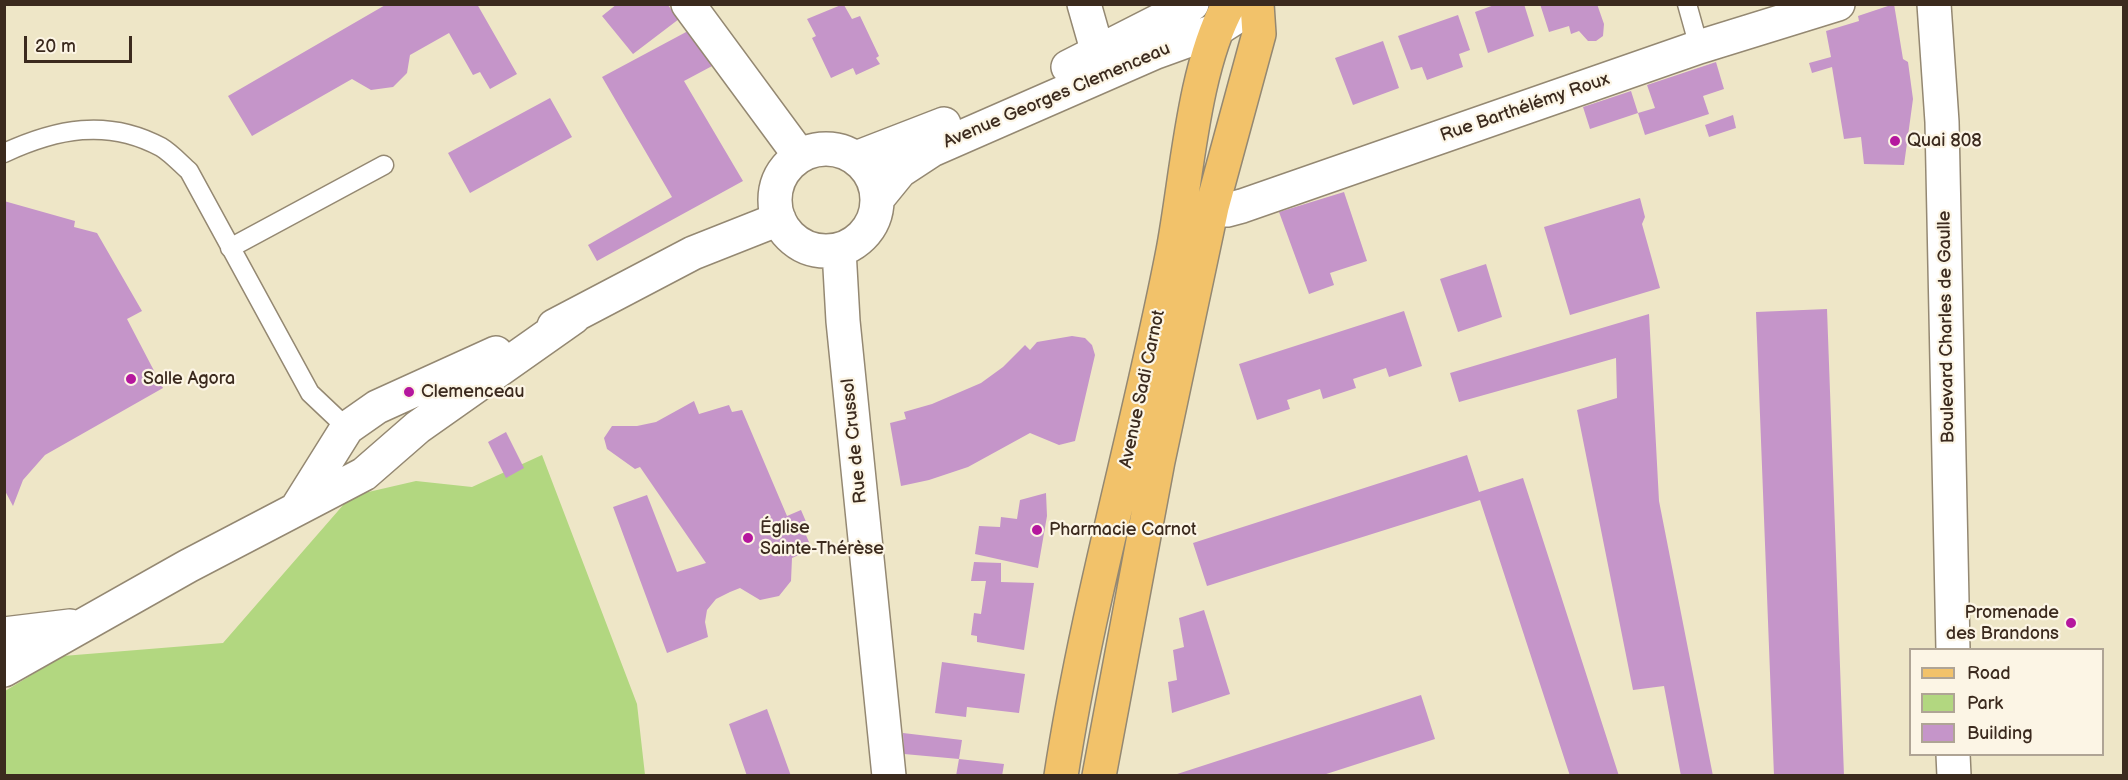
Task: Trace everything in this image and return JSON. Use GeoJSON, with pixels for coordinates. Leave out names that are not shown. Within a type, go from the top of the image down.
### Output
{"type":"FeatureCollection","features":[{"type":"Feature","properties":{"kind":"main road","name":"Avenue Sadi Carnot"},"geometry":{"type":"LineString","coordinates":[[1099,776],[1156,473],[1212,207],[1259,34],[1257,4]]}},
{"type":"Feature","properties":{"kind":"main road","name":"Avenue Sadi Carnot"},"geometry":{"type":"LineString","coordinates":[[1062,776],[1073,697],[1170,263],[1210,26]]}},
{"type":"Feature","properties":{"kind":"street"},"geometry":{"type":"LineString","coordinates":[[688,4],[800,156]]}},
{"type":"Feature","properties":{"kind":"street"},"geometry":{"type":"LineString","coordinates":[[1084,4],[1098,53]]}},
{"type":"Feature","properties":{"kind":"street","name":"Avenue Georges Clemenceau"},"geometry":{"type":"LineString","coordinates":[[856,158],[926,133],[1098,53],[1192,4]]}},
{"type":"Feature","properties":{"kind":"street","name":"Avenue Georges Clemenceau"},"geometry":{"type":"LineString","coordinates":[[878,198],[900,171],[940,146],[1210,26],[1236,19],[1242,4]]}},
{"type":"Feature","properties":{"kind":"street","name":"Rue Barthélémy Roux"},"geometry":{"type":"LineString","coordinates":[[1212,207],[1227,210],[1699,47],[1838,4]]}},
{"type":"Feature","properties":{"kind":"street","name":"Boulevard Charles de Gaulle"},"geometry":{"type":"LineString","coordinates":[[1934,4],[1942,122],[1953,648]]}},
{"type":"Feature","properties":{"kind":"street"},"geometry":{"type":"LineString","coordinates":[[819,149],[838,150],[856,158],[867,169],[878,198],[875,215],[867,231],[855,243],[838,250],[817,250],[797,242],[779,219],[775,201],[778,183],[787,168],[800,156],[819,149]]}},
{"type":"Feature","properties":{"kind":"street"},"geometry":{"type":"LineString","coordinates":[[297,508],[347,428],[377,407],[574,317],[693,253],[779,219]]}},
{"type":"Feature","properties":{"kind":"street","name":"Rue de Crussol"},"geometry":{"type":"LineString","coordinates":[[838,250],[843,321],[889,776]]}},
{"type":"Feature","properties":{"kind":"street"},"geometry":{"type":"LineString","coordinates":[[4,670],[297,508],[336,491],[364,474],[418,428],[574,317]]}},
{"type":"Feature","properties":{"kind":"street"},"geometry":{"type":"LineString","coordinates":[[4,634],[84,624]]}},
{"type":"Feature","properties":{"kind":"street"},"geometry":{"type":"LineString","coordinates":[[1953,756],[1953,776]]}},
{"type":"Feature","properties":{"kind":"lane"},"geometry":{"type":"LineString","coordinates":[[1687,4],[1699,47]]}},
{"type":"Feature","properties":{"kind":"lane"},"geometry":{"type":"LineString","coordinates":[[4,153],[38,137],[77,129],[111,131],[136,136],[162,148],[189,171],[310,393],[347,428]]}},
{"type":"Feature","properties":{"kind":"lane"},"geometry":{"type":"LineString","coordinates":[[230,248],[384,165]]}},
{"type":"Feature","properties":{"kind":"green space"},"geometry":{"type":"Polygon","coordinates":[[[542,455],[637,704],[645,775],[5,776],[5,691],[63,656],[223,643],[351,496],[416,481],[472,487],[542,455]]]}},
{"type":"Feature","properties":{"kind":"building"},"geometry":{"type":"Polygon","coordinates":[[[387,4],[477,4],[517,74],[490,89],[480,72],[473,75],[449,33],[410,55],[407,73],[393,87],[371,90],[352,79],[252,136],[228,96],[387,4]]]}},
{"type":"Feature","properties":{"kind":"building"},"geometry":{"type":"Polygon","coordinates":[[[617,4],[667,4],[679,19],[633,54],[602,16],[617,4]]]}},
{"type":"Feature","properties":{"kind":"building"},"geometry":{"type":"Polygon","coordinates":[[[1497,4],[1524,4],[1534,36],[1488,53],[1475,12],[1497,4]]]}},
{"type":"Feature","properties":{"kind":"building"},"geometry":{"type":"Polygon","coordinates":[[[1540,4],[1597,4],[1604,24],[1603,36],[1596,41],[1588,41],[1579,31],[1571,34],[1569,26],[1549,32],[1540,4]]]}},
{"type":"Feature","properties":{"kind":"building"},"geometry":{"type":"Polygon","coordinates":[[[1894,4],[1903,59],[1908,62],[1913,99],[1904,165],[1864,164],[1861,137],[1844,139],[1832,67],[1812,73],[1809,63],[1831,57],[1826,31],[1859,21],[1858,16],[1894,4]]]}},
{"type":"Feature","properties":{"kind":"building"},"geometry":{"type":"Polygon","coordinates":[[[844,5],[852,19],[860,16],[879,56],[876,58],[880,64],[856,75],[853,68],[831,78],[812,38],[816,36],[807,19],[844,5]]]}},
{"type":"Feature","properties":{"kind":"building"},"geometry":{"type":"Polygon","coordinates":[[[1458,15],[1470,50],[1459,54],[1463,67],[1427,80],[1422,67],[1411,70],[1398,36],[1458,15]]]}},
{"type":"Feature","properties":{"kind":"building"},"geometry":{"type":"Polygon","coordinates":[[[688,31],[714,65],[684,81],[743,181],[597,261],[588,245],[672,197],[602,77],[688,31]]]}},
{"type":"Feature","properties":{"kind":"building"},"geometry":{"type":"Polygon","coordinates":[[[1383,41],[1399,88],[1353,105],[1335,58],[1383,41]]]}},
{"type":"Feature","properties":{"kind":"building"},"geometry":{"type":"Polygon","coordinates":[[[1716,62],[1724,89],[1703,96],[1709,114],[1645,135],[1638,113],[1655,108],[1647,85],[1716,62]]]}},
{"type":"Feature","properties":{"kind":"building"},"geometry":{"type":"Polygon","coordinates":[[[1631,91],[1638,113],[1590,129],[1583,107],[1631,91]]]}},
{"type":"Feature","properties":{"kind":"building"},"geometry":{"type":"Polygon","coordinates":[[[550,98],[572,137],[470,193],[448,153],[550,98]]]}},
{"type":"Feature","properties":{"kind":"building"},"geometry":{"type":"Polygon","coordinates":[[[1733,115],[1736,128],[1709,137],[1705,125],[1733,115]]]}},
{"type":"Feature","properties":{"kind":"building"},"geometry":{"type":"Polygon","coordinates":[[[1344,192],[1367,261],[1330,273],[1334,285],[1309,294],[1279,212],[1344,192]]]}},
{"type":"Feature","properties":{"kind":"building"},"geometry":{"type":"Polygon","coordinates":[[[1640,198],[1645,217],[1642,224],[1660,288],[1570,315],[1544,227],[1640,198]]]}},
{"type":"Feature","properties":{"kind":"building"},"geometry":{"type":"Polygon","coordinates":[[[4,201],[75,221],[74,227],[97,233],[142,311],[127,319],[163,388],[45,455],[23,480],[13,506],[4,489],[4,201]]]}},
{"type":"Feature","properties":{"kind":"building"},"geometry":{"type":"Polygon","coordinates":[[[1486,264],[1502,317],[1458,332],[1440,279],[1486,264]]]}},
{"type":"Feature","properties":{"kind":"building"},"geometry":{"type":"Polygon","coordinates":[[[1827,309],[1844,776],[1774,776],[1756,312],[1827,309]]]}},
{"type":"Feature","properties":{"kind":"building"},"geometry":{"type":"Polygon","coordinates":[[[1404,311],[1422,366],[1389,377],[1386,368],[1353,379],[1356,388],[1323,399],[1320,389],[1287,400],[1290,409],[1257,420],[1239,364],[1404,311]]]}},
{"type":"Feature","properties":{"kind":"building"},"geometry":{"type":"Polygon","coordinates":[[[1649,314],[1659,501],[1713,776],[1681,776],[1664,686],[1633,690],[1577,410],[1617,398],[1616,358],[1459,402],[1450,373],[1649,314]]]}},
{"type":"Feature","properties":{"kind":"building"},"geometry":{"type":"Polygon","coordinates":[[[1072,336],[1085,338],[1092,345],[1095,355],[1075,441],[1059,445],[1030,433],[968,467],[929,480],[901,486],[890,423],[906,419],[904,412],[932,404],[981,383],[1003,367],[1025,345],[1030,350],[1037,342],[1072,336]]]}},
{"type":"Feature","properties":{"kind":"building","name":"Église Sainte-Thérèse"},"geometry":{"type":"Polygon","coordinates":[[[694,401],[699,414],[729,405],[732,412],[742,410],[787,516],[801,510],[807,524],[802,526],[812,549],[792,558],[791,581],[779,596],[760,600],[740,588],[716,599],[707,610],[705,622],[708,637],[667,653],[613,507],[647,495],[677,572],[706,563],[640,467],[635,469],[607,449],[604,438],[612,426],[637,426],[656,422],[694,401]]]}},
{"type":"Feature","properties":{"kind":"building"},"geometry":{"type":"Polygon","coordinates":[[[506,432],[524,468],[506,478],[488,442],[506,432]]]}},
{"type":"Feature","properties":{"kind":"building"},"geometry":{"type":"Polygon","coordinates":[[[1467,455],[1479,492],[1523,478],[1619,776],[1570,776],[1480,500],[1207,586],[1193,543],[1467,455]]]}},
{"type":"Feature","properties":{"kind":"building"},"geometry":{"type":"Polygon","coordinates":[[[1046,493],[1047,516],[1038,568],[975,554],[979,526],[1000,527],[1001,517],[1017,519],[1020,500],[1046,493]]]}},
{"type":"Feature","properties":{"kind":"building"},"geometry":{"type":"Polygon","coordinates":[[[974,562],[1001,563],[1001,582],[1034,583],[1024,650],[977,642],[977,636],[971,635],[974,613],[981,614],[986,581],[971,581],[974,562]]]}},
{"type":"Feature","properties":{"kind":"building"},"geometry":{"type":"Polygon","coordinates":[[[1204,610],[1230,694],[1172,713],[1168,682],[1177,680],[1173,650],[1184,647],[1179,618],[1204,610]]]}},
{"type":"Feature","properties":{"kind":"building"},"geometry":{"type":"Polygon","coordinates":[[[942,662],[1025,674],[1019,713],[967,707],[966,717],[935,713],[942,662]]]}},
{"type":"Feature","properties":{"kind":"building"},"geometry":{"type":"Polygon","coordinates":[[[1421,695],[1435,739],[1320,776],[1171,776],[1421,695]]]}},
{"type":"Feature","properties":{"kind":"building"},"geometry":{"type":"Polygon","coordinates":[[[767,709],[791,776],[747,776],[729,724],[767,709]]]}},
{"type":"Feature","properties":{"kind":"building"},"geometry":{"type":"Polygon","coordinates":[[[903,733],[962,740],[959,759],[904,754],[903,733]]]}},
{"type":"Feature","properties":{"kind":"building"},"geometry":{"type":"Polygon","coordinates":[[[959,759],[1004,764],[1002,776],[956,776],[959,759]]]}},
{"type":"Feature","properties":{"kind":"place","name":"Quai 808"},"geometry":{"type":"Point","coordinates":[1895,141]}},
{"type":"Feature","properties":{"kind":"place","name":"Salle Agora"},"geometry":{"type":"Point","coordinates":[131,379]}},
{"type":"Feature","properties":{"kind":"place","name":"Clemenceau"},"geometry":{"type":"Point","coordinates":[409,392]}},
{"type":"Feature","properties":{"kind":"place","name":"Pharmacie Carnot"},"geometry":{"type":"Point","coordinates":[1037,530]}},
{"type":"Feature","properties":{"kind":"place","name":"Église Sainte-Thérèse"},"geometry":{"type":"Point","coordinates":[748,538]}},
{"type":"Feature","properties":{"kind":"place","name":"Promenade des Brandons"},"geometry":{"type":"Point","coordinates":[2071,623]}}]}
